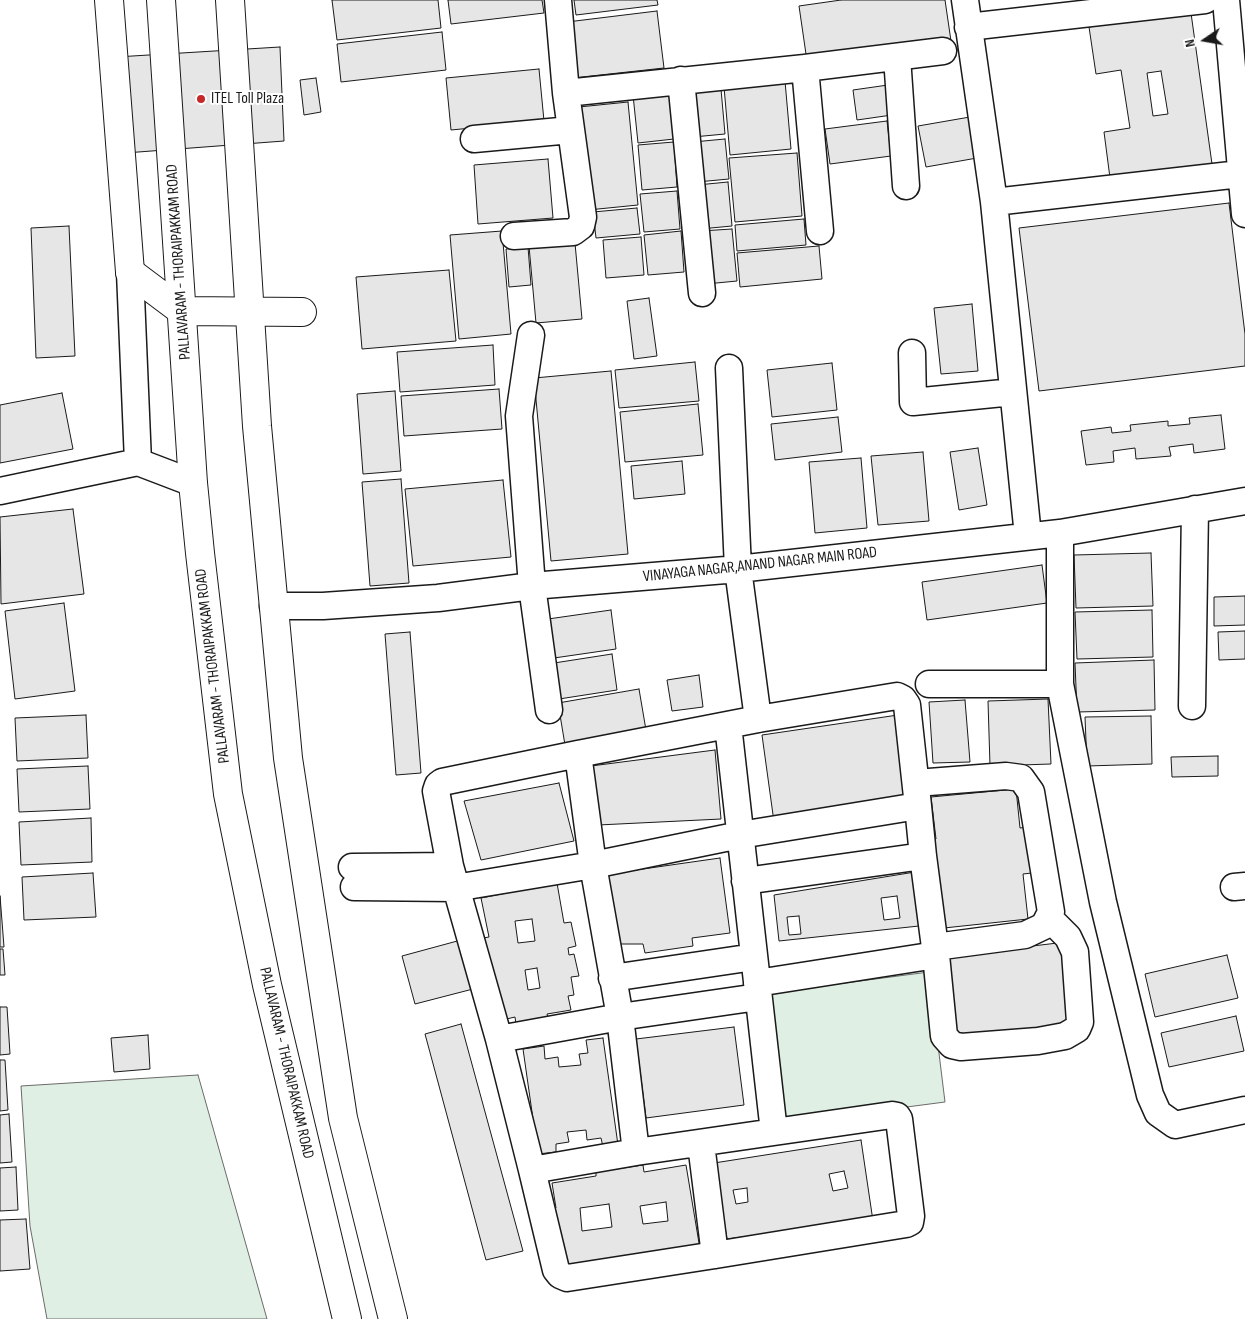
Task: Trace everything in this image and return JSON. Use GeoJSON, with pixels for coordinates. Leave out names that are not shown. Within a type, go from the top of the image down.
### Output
{"type":"FeatureCollection","features":[{"type":"Feature","properties":{"kind":"main road"},"geometry":{"type":"LineString","coordinates":[[109,0],[130,272],[182,311],[302,312]]}},
{"type":"Feature","properties":{"kind":"main road","name":"PALLAVARAM - THORAIPAKKAM ROAD"},"geometry":{"type":"LineString","coordinates":[[162,0],[193,483],[228,794],[267,986],[347,1319]]}},
{"type":"Feature","properties":{"kind":"main road"},"geometry":{"type":"LineString","coordinates":[[230,0],[257,426],[288,758],[343,1118],[393,1319]]}},
{"type":"Feature","properties":{"kind":"street"},"geometry":{"type":"LineString","coordinates":[[514,236],[573,232],[581,226],[583,217],[566,93],[558,0]]}},
{"type":"Feature","properties":{"kind":"street"},"geometry":{"type":"LineString","coordinates":[[965,0],[994,202],[1028,536]]}},
{"type":"Feature","properties":{"kind":"street"},"geometry":{"type":"LineString","coordinates":[[968,27],[1205,0]]}},
{"type":"Feature","properties":{"kind":"street"},"geometry":{"type":"LineString","coordinates":[[1226,0],[1245,214]]}},
{"type":"Feature","properties":{"kind":"street"},"geometry":{"type":"LineString","coordinates":[[566,93],[805,68],[943,51]]}},
{"type":"Feature","properties":{"kind":"street"},"geometry":{"type":"LineString","coordinates":[[897,57],[906,186]]}},
{"type":"Feature","properties":{"kind":"street"},"geometry":{"type":"LineString","coordinates":[[805,68],[820,231]]}},
{"type":"Feature","properties":{"kind":"street"},"geometry":{"type":"LineString","coordinates":[[681,80],[702,293]]}},
{"type":"Feature","properties":{"kind":"street"},"geometry":{"type":"LineString","coordinates":[[474,139],[571,130]]}},
{"type":"Feature","properties":{"kind":"street"},"geometry":{"type":"LineString","coordinates":[[994,202],[1240,174]]}},
{"type":"Feature","properties":{"kind":"street"},"geometry":{"type":"LineString","coordinates":[[130,272],[138,462]]}},
{"type":"Feature","properties":{"kind":"street"},"geometry":{"type":"LineString","coordinates":[[531,335],[519,416],[532,586],[550,710]]}},
{"type":"Feature","properties":{"kind":"street"},"geometry":{"type":"LineString","coordinates":[[912,354],[914,402],[1013,392]]}},
{"type":"Feature","properties":{"kind":"street"},"geometry":{"type":"LineString","coordinates":[[729,368],[738,569],[757,714]]}},
{"type":"Feature","properties":{"kind":"street"},"geometry":{"type":"LineString","coordinates":[[0,491],[138,462],[193,483]]}},
{"type":"Feature","properties":{"kind":"street","name":"VINAYAGA NAGAR,ANAND NAGAR MAIN ROAD"},"geometry":{"type":"LineString","coordinates":[[273,606],[324,606],[438,598],[532,586],[738,569],[1060,533],[1245,501]]}},
{"type":"Feature","properties":{"kind":"street"},"geometry":{"type":"LineString","coordinates":[[1192,706],[1195,509]]}},
{"type":"Feature","properties":{"kind":"street"},"geometry":{"type":"LineString","coordinates":[[1060,533],[1060,684],[1103,902],[1150,1095],[1158,1113],[1174,1125],[1245,1110]]}},
{"type":"Feature","properties":{"kind":"street"},"geometry":{"type":"LineString","coordinates":[[929,684],[1060,684]]}},
{"type":"Feature","properties":{"kind":"street"},"geometry":{"type":"LineString","coordinates":[[532,1170],[636,1152],[701,1144],[892,1114],[899,1119],[901,1129],[911,1216],[910,1222],[906,1224],[567,1278],[560,1276],[556,1270],[498,1039],[453,877],[436,791],[438,785],[442,782],[728,725],[757,714],[897,696],[903,699],[907,705],[944,1036],[952,1045],[961,1047],[1038,1041],[1065,1036],[1077,1029],[1080,1022],[1075,952],[1068,937],[1049,918]]}},
{"type":"Feature","properties":{"kind":"street"},"geometry":{"type":"LineString","coordinates":[[728,725],[774,1132]]}},
{"type":"Feature","properties":{"kind":"street"},"geometry":{"type":"LineString","coordinates":[[578,754],[593,865],[620,1017],[636,1152]]}},
{"type":"Feature","properties":{"kind":"street"},"geometry":{"type":"LineString","coordinates":[[353,877],[453,877],[593,865],[740,835],[917,794],[1006,776],[1021,778],[1031,792],[1051,912],[1044,926],[1025,935],[935,951],[757,990],[498,1039]]}},
{"type":"Feature","properties":{"kind":"street"},"geometry":{"type":"LineString","coordinates":[[745,881],[923,856]]}},
{"type":"Feature","properties":{"kind":"street"},"geometry":{"type":"LineString","coordinates":[[612,978],[754,957]]}},
{"type":"Feature","properties":{"kind":"street"},"geometry":{"type":"LineString","coordinates":[[701,1144],[715,1254]]}},
{"type":"Feature","properties":{"kind":"green space"},"geometry":{"type":"Polygon","coordinates":[[[929,972],[945,1102],[784,1123],[768,993],[929,972]]]}},
{"type":"Feature","properties":{"kind":"green space"},"geometry":{"type":"Polygon","coordinates":[[[198,1075],[267,1319],[47,1319],[30,1226],[21,1086],[198,1075]]]}},
{"type":"Feature","properties":{"kind":"building"},"geometry":{"type":"Polygon","coordinates":[[[332,0],[438,0],[441,28],[337,40],[332,0]]]}},
{"type":"Feature","properties":{"kind":"building"},"geometry":{"type":"Polygon","coordinates":[[[448,0],[542,0],[544,13],[451,24],[448,0]]]}},
{"type":"Feature","properties":{"kind":"building"},"geometry":{"type":"Polygon","coordinates":[[[574,0],[657,0],[658,5],[576,15],[574,0]]]}},
{"type":"Feature","properties":{"kind":"building"},"geometry":{"type":"Polygon","coordinates":[[[841,0],[945,0],[951,41],[807,61],[799,6],[841,0]]]}},
{"type":"Feature","properties":{"kind":"building"},"geometry":{"type":"Polygon","coordinates":[[[657,11],[664,68],[573,78],[567,22],[657,11]]]}},
{"type":"Feature","properties":{"kind":"building"},"geometry":{"type":"Polygon","coordinates":[[[1191,13],[1212,164],[1110,178],[1104,132],[1130,128],[1121,70],[1096,74],[1089,27],[1191,13]],[[1161,71],[1147,73],[1153,116],[1168,114],[1161,71]]]}},
{"type":"Feature","properties":{"kind":"building"},"geometry":{"type":"Polygon","coordinates":[[[442,32],[446,70],[341,82],[337,44],[442,32]]]}},
{"type":"Feature","properties":{"kind":"building","name":"ITEL Toll Plaza"},"geometry":{"type":"Polygon","coordinates":[[[280,47],[284,141],[125,153],[116,57],[280,47]]]}},
{"type":"Feature","properties":{"kind":"building"},"geometry":{"type":"Polygon","coordinates":[[[539,69],[544,121],[451,130],[446,78],[539,69]]]}},
{"type":"Feature","properties":{"kind":"building"},"geometry":{"type":"Polygon","coordinates":[[[316,78],[321,112],[304,115],[300,80],[316,78]]]}},
{"type":"Feature","properties":{"kind":"building"},"geometry":{"type":"Polygon","coordinates":[[[785,81],[791,149],[730,155],[724,87],[785,81]]]}},
{"type":"Feature","properties":{"kind":"building"},"geometry":{"type":"Polygon","coordinates":[[[888,85],[892,115],[857,120],[853,90],[888,85]]]}},
{"type":"Feature","properties":{"kind":"building"},"geometry":{"type":"Polygon","coordinates":[[[721,89],[725,134],[693,137],[688,92],[721,89]]]}},
{"type":"Feature","properties":{"kind":"building"},"geometry":{"type":"Polygon","coordinates":[[[670,91],[674,139],[638,143],[633,95],[670,91]]]}},
{"type":"Feature","properties":{"kind":"building"},"geometry":{"type":"Polygon","coordinates":[[[628,102],[638,205],[588,210],[579,107],[628,102]]]}},
{"type":"Feature","properties":{"kind":"building"},"geometry":{"type":"Polygon","coordinates":[[[970,117],[977,158],[926,167],[918,126],[970,117]]]}},
{"type":"Feature","properties":{"kind":"building"},"geometry":{"type":"Polygon","coordinates":[[[887,121],[891,156],[830,164],[825,129],[887,121]]]}},
{"type":"Feature","properties":{"kind":"building"},"geometry":{"type":"Polygon","coordinates":[[[725,139],[729,179],[697,182],[693,142],[725,139]]]}},
{"type":"Feature","properties":{"kind":"building"},"geometry":{"type":"Polygon","coordinates":[[[674,142],[677,187],[642,190],[638,145],[674,142]]]}},
{"type":"Feature","properties":{"kind":"building"},"geometry":{"type":"Polygon","coordinates":[[[797,153],[802,216],[735,222],[729,158],[797,153]]]}},
{"type":"Feature","properties":{"kind":"building"},"geometry":{"type":"Polygon","coordinates":[[[548,159],[553,218],[478,224],[474,165],[548,159]]]}},
{"type":"Feature","properties":{"kind":"building"},"geometry":{"type":"Polygon","coordinates":[[[728,182],[732,226],[700,229],[697,185],[728,182]]]}},
{"type":"Feature","properties":{"kind":"building"},"geometry":{"type":"Polygon","coordinates":[[[677,191],[680,229],[644,232],[640,194],[677,191]]]}},
{"type":"Feature","properties":{"kind":"building"},"geometry":{"type":"Polygon","coordinates":[[[1229,203],[1245,334],[1245,366],[1039,391],[1019,228],[1229,203]]]}},
{"type":"Feature","properties":{"kind":"building"},"geometry":{"type":"Polygon","coordinates":[[[637,208],[640,234],[596,238],[593,212],[637,208]]]}},
{"type":"Feature","properties":{"kind":"building"},"geometry":{"type":"Polygon","coordinates":[[[804,219],[806,245],[737,251],[735,225],[804,219]]]}},
{"type":"Feature","properties":{"kind":"building"},"geometry":{"type":"Polygon","coordinates":[[[69,226],[75,356],[36,358],[31,228],[69,226]]]}},
{"type":"Feature","properties":{"kind":"building"},"geometry":{"type":"Polygon","coordinates":[[[732,229],[737,281],[706,284],[701,231],[732,229]]]}},
{"type":"Feature","properties":{"kind":"building"},"geometry":{"type":"Polygon","coordinates":[[[502,231],[511,334],[459,339],[450,235],[502,231]]]}},
{"type":"Feature","properties":{"kind":"building"},"geometry":{"type":"Polygon","coordinates":[[[681,231],[684,272],[648,275],[644,235],[681,231]]]}},
{"type":"Feature","properties":{"kind":"building"},"geometry":{"type":"Polygon","coordinates":[[[641,237],[644,275],[606,278],[603,240],[641,237]]]}},
{"type":"Feature","properties":{"kind":"building"},"geometry":{"type":"Polygon","coordinates":[[[575,243],[582,319],[536,323],[529,246],[575,243]]]}},
{"type":"Feature","properties":{"kind":"building"},"geometry":{"type":"Polygon","coordinates":[[[819,246],[822,279],[740,287],[737,253],[819,246]]]}},
{"type":"Feature","properties":{"kind":"building"},"geometry":{"type":"Polygon","coordinates":[[[528,247],[531,285],[509,287],[506,249],[528,247]]]}},
{"type":"Feature","properties":{"kind":"building"},"geometry":{"type":"Polygon","coordinates":[[[449,270],[456,341],[362,349],[356,277],[449,270]]]}},
{"type":"Feature","properties":{"kind":"building"},"geometry":{"type":"Polygon","coordinates":[[[649,298],[657,356],[634,359],[627,301],[649,298]]]}},
{"type":"Feature","properties":{"kind":"building"},"geometry":{"type":"Polygon","coordinates":[[[972,304],[978,371],[941,374],[934,308],[972,304]]]}},
{"type":"Feature","properties":{"kind":"building"},"geometry":{"type":"Polygon","coordinates":[[[493,345],[495,385],[400,392],[397,352],[493,345]]]}},
{"type":"Feature","properties":{"kind":"building"},"geometry":{"type":"Polygon","coordinates":[[[695,362],[699,401],[619,408],[615,370],[695,362]]]}},
{"type":"Feature","properties":{"kind":"building"},"geometry":{"type":"Polygon","coordinates":[[[832,363],[837,410],[772,417],[767,370],[832,363]]]}},
{"type":"Feature","properties":{"kind":"building"},"geometry":{"type":"Polygon","coordinates":[[[611,371],[628,554],[551,561],[534,378],[611,371]]]}},
{"type":"Feature","properties":{"kind":"building"},"geometry":{"type":"Polygon","coordinates":[[[499,389],[502,429],[404,436],[401,396],[499,389]]]}},
{"type":"Feature","properties":{"kind":"building"},"geometry":{"type":"Polygon","coordinates":[[[395,391],[401,471],[363,474],[357,394],[395,391]]]}},
{"type":"Feature","properties":{"kind":"building"},"geometry":{"type":"Polygon","coordinates":[[[62,393],[73,449],[0,463],[0,405],[62,393]]]}},
{"type":"Feature","properties":{"kind":"building"},"geometry":{"type":"Polygon","coordinates":[[[698,404],[703,455],[625,462],[620,412],[698,404]]]}},
{"type":"Feature","properties":{"kind":"building"},"geometry":{"type":"Polygon","coordinates":[[[1221,415],[1225,449],[1194,453],[1193,444],[1169,447],[1171,456],[1136,459],[1135,448],[1113,451],[1114,462],[1086,465],[1081,431],[1111,427],[1112,433],[1131,431],[1130,425],[1168,421],[1168,426],[1190,424],[1189,418],[1221,415]]]}},
{"type":"Feature","properties":{"kind":"building"},"geometry":{"type":"Polygon","coordinates":[[[838,417],[842,452],[775,460],[771,424],[838,417]]]}},
{"type":"Feature","properties":{"kind":"building"},"geometry":{"type":"Polygon","coordinates":[[[978,448],[987,505],[959,510],[950,452],[978,448]]]}},
{"type":"Feature","properties":{"kind":"building"},"geometry":{"type":"Polygon","coordinates":[[[923,452],[929,521],[878,525],[871,456],[923,452]]]}},
{"type":"Feature","properties":{"kind":"building"},"geometry":{"type":"Polygon","coordinates":[[[861,458],[867,528],[815,533],[809,462],[861,458]]]}},
{"type":"Feature","properties":{"kind":"building"},"geometry":{"type":"Polygon","coordinates":[[[682,461],[685,494],[634,499],[631,466],[682,461]]]}},
{"type":"Feature","properties":{"kind":"building"},"geometry":{"type":"Polygon","coordinates":[[[401,479],[409,583],[370,586],[362,482],[401,479]]]}},
{"type":"Feature","properties":{"kind":"building"},"geometry":{"type":"Polygon","coordinates":[[[503,480],[511,557],[413,566],[405,489],[503,480]]]}},
{"type":"Feature","properties":{"kind":"building"},"geometry":{"type":"Polygon","coordinates":[[[73,509],[84,594],[1,604],[0,517],[73,509]]]}},
{"type":"Feature","properties":{"kind":"building"},"geometry":{"type":"Polygon","coordinates":[[[1151,553],[1153,606],[1076,608],[1074,555],[1151,553]]]}},
{"type":"Feature","properties":{"kind":"building"},"geometry":{"type":"Polygon","coordinates":[[[1042,565],[1047,603],[927,620],[922,582],[1042,565]]]}},
{"type":"Feature","properties":{"kind":"building"},"geometry":{"type":"Polygon","coordinates":[[[1245,596],[1245,625],[1214,626],[1214,597],[1245,596]]]}},
{"type":"Feature","properties":{"kind":"building"},"geometry":{"type":"Polygon","coordinates":[[[64,603],[75,691],[15,699],[5,611],[64,603]]]}},
{"type":"Feature","properties":{"kind":"building"},"geometry":{"type":"Polygon","coordinates":[[[611,610],[616,649],[554,658],[548,619],[611,610]]]}},
{"type":"Feature","properties":{"kind":"building"},"geometry":{"type":"Polygon","coordinates":[[[1152,610],[1153,657],[1077,659],[1075,612],[1152,610]]]}},
{"type":"Feature","properties":{"kind":"building"},"geometry":{"type":"Polygon","coordinates":[[[1245,631],[1245,659],[1219,660],[1218,632],[1245,631]]]}},
{"type":"Feature","properties":{"kind":"building"},"geometry":{"type":"Polygon","coordinates":[[[410,632],[421,773],[396,775],[385,634],[410,632]]]}},
{"type":"Feature","properties":{"kind":"building"},"geometry":{"type":"Polygon","coordinates":[[[612,654],[617,690],[559,699],[554,663],[612,654]]]}},
{"type":"Feature","properties":{"kind":"building"},"geometry":{"type":"Polygon","coordinates":[[[1154,660],[1155,710],[1077,712],[1075,663],[1154,660]]]}},
{"type":"Feature","properties":{"kind":"building"},"geometry":{"type":"Polygon","coordinates":[[[699,675],[703,707],[672,711],[667,680],[699,675]]]}},
{"type":"Feature","properties":{"kind":"building"},"geometry":{"type":"Polygon","coordinates":[[[639,689],[646,730],[565,745],[558,703],[639,689]]]}},
{"type":"Feature","properties":{"kind":"building"},"geometry":{"type":"Polygon","coordinates":[[[1048,699],[1051,764],[990,766],[988,701],[1048,699]]]}},
{"type":"Feature","properties":{"kind":"building"},"geometry":{"type":"Polygon","coordinates":[[[965,700],[970,762],[933,763],[929,702],[965,700]]]}},
{"type":"Feature","properties":{"kind":"building"},"geometry":{"type":"Polygon","coordinates":[[[86,715],[88,758],[17,761],[15,718],[86,715]]]}},
{"type":"Feature","properties":{"kind":"building"},"geometry":{"type":"Polygon","coordinates":[[[898,715],[910,803],[774,822],[762,735],[898,715]]]}},
{"type":"Feature","properties":{"kind":"building"},"geometry":{"type":"Polygon","coordinates":[[[1151,716],[1152,764],[1087,766],[1085,717],[1151,716]]]}},
{"type":"Feature","properties":{"kind":"building"},"geometry":{"type":"Polygon","coordinates":[[[715,750],[721,819],[598,825],[591,766],[715,750]]]}},
{"type":"Feature","properties":{"kind":"building"},"geometry":{"type":"Polygon","coordinates":[[[1218,756],[1218,776],[1172,777],[1171,757],[1218,756]]]}},
{"type":"Feature","properties":{"kind":"building"},"geometry":{"type":"Polygon","coordinates":[[[88,766],[90,809],[19,812],[17,769],[88,766]]]}},
{"type":"Feature","properties":{"kind":"building"},"geometry":{"type":"Polygon","coordinates":[[[559,783],[574,841],[481,860],[464,801],[559,783]]]}},
{"type":"Feature","properties":{"kind":"building"},"geometry":{"type":"Polygon","coordinates":[[[1016,789],[1020,828],[1028,827],[1032,873],[1023,874],[1028,919],[944,928],[929,840],[936,839],[931,797],[1016,789]]]}},
{"type":"Feature","properties":{"kind":"building"},"geometry":{"type":"Polygon","coordinates":[[[91,818],[92,862],[21,865],[19,822],[91,818]]]}},
{"type":"Feature","properties":{"kind":"building"},"geometry":{"type":"Polygon","coordinates":[[[720,858],[730,933],[692,938],[693,946],[645,953],[643,944],[614,944],[601,875],[720,858]]]}},
{"type":"Feature","properties":{"kind":"building"},"geometry":{"type":"Polygon","coordinates":[[[915,872],[919,926],[779,941],[774,895],[915,872]],[[897,896],[881,898],[884,920],[900,918],[897,896]],[[799,916],[787,917],[789,935],[801,934],[799,916]]]}},
{"type":"Feature","properties":{"kind":"building"},"geometry":{"type":"Polygon","coordinates":[[[93,873],[96,917],[24,920],[22,877],[93,873]]]}},
{"type":"Feature","properties":{"kind":"building"},"geometry":{"type":"Polygon","coordinates":[[[557,883],[564,923],[571,922],[576,946],[568,948],[569,955],[574,954],[579,976],[571,977],[574,995],[568,996],[571,1010],[547,1014],[548,1018],[516,1024],[515,1017],[498,1021],[477,939],[489,937],[481,898],[557,883]],[[532,919],[515,921],[518,943],[535,941],[532,919]],[[537,968],[525,970],[528,990],[540,988],[537,968]]]}},
{"type":"Feature","properties":{"kind":"building"},"geometry":{"type":"Polygon","coordinates":[[[0,896],[4,947],[0,947],[0,896]]]}},
{"type":"Feature","properties":{"kind":"building"},"geometry":{"type":"Polygon","coordinates":[[[461,940],[473,989],[415,1004],[402,956],[461,940]]]}},
{"type":"Feature","properties":{"kind":"building"},"geometry":{"type":"Polygon","coordinates":[[[1066,942],[1076,1027],[951,1042],[940,957],[1066,942]]]}},
{"type":"Feature","properties":{"kind":"building"},"geometry":{"type":"Polygon","coordinates":[[[0,949],[3,949],[5,975],[0,975],[0,949]]]}},
{"type":"Feature","properties":{"kind":"building"},"geometry":{"type":"Polygon","coordinates":[[[1227,955],[1238,998],[1155,1017],[1145,974],[1227,955]]]}},
{"type":"Feature","properties":{"kind":"building"},"geometry":{"type":"Polygon","coordinates":[[[0,1007],[7,1007],[10,1054],[0,1055],[0,1007]]]}},
{"type":"Feature","properties":{"kind":"building"},"geometry":{"type":"Polygon","coordinates":[[[1236,1016],[1244,1051],[1169,1067],[1161,1033],[1236,1016]]]}},
{"type":"Feature","properties":{"kind":"building"},"geometry":{"type":"Polygon","coordinates":[[[461,1024],[523,1251],[486,1260],[425,1034],[461,1024]]]}},
{"type":"Feature","properties":{"kind":"building"},"geometry":{"type":"Polygon","coordinates":[[[734,1027],[744,1105],[646,1118],[636,1039],[734,1027]]]}},
{"type":"Feature","properties":{"kind":"building"},"geometry":{"type":"Polygon","coordinates":[[[148,1035],[150,1069],[114,1072],[111,1038],[148,1035]]]}},
{"type":"Feature","properties":{"kind":"building"},"geometry":{"type":"Polygon","coordinates":[[[603,1038],[618,1145],[603,1147],[601,1138],[587,1140],[586,1130],[567,1132],[569,1142],[556,1144],[556,1152],[538,1154],[523,1049],[544,1046],[545,1059],[558,1057],[559,1067],[581,1065],[579,1054],[588,1053],[586,1040],[603,1038]]]}},
{"type":"Feature","properties":{"kind":"building"},"geometry":{"type":"Polygon","coordinates":[[[0,1060],[5,1060],[8,1110],[0,1111],[0,1060]]]}},
{"type":"Feature","properties":{"kind":"building"},"geometry":{"type":"Polygon","coordinates":[[[9,1114],[12,1162],[0,1163],[0,1115],[9,1114]]]}},
{"type":"Feature","properties":{"kind":"building"},"geometry":{"type":"Polygon","coordinates":[[[861,1140],[873,1221],[744,1246],[742,1237],[727,1239],[714,1163],[861,1140]],[[844,1171],[829,1174],[833,1191],[848,1188],[844,1171]],[[747,1188],[733,1190],[736,1204],[748,1202],[747,1188]]]}},
{"type":"Feature","properties":{"kind":"building"},"geometry":{"type":"Polygon","coordinates":[[[643,1165],[644,1172],[686,1165],[700,1249],[560,1269],[549,1208],[556,1208],[552,1183],[596,1176],[596,1172],[643,1165]],[[666,1202],[640,1206],[643,1224],[668,1221],[666,1202]],[[609,1204],[580,1208],[582,1231],[612,1227],[609,1204]]]}},
{"type":"Feature","properties":{"kind":"building"},"geometry":{"type":"Polygon","coordinates":[[[16,1167],[18,1210],[0,1211],[0,1168],[16,1167]]]}},
{"type":"Feature","properties":{"kind":"building"},"geometry":{"type":"Polygon","coordinates":[[[26,1219],[30,1269],[0,1271],[0,1220],[26,1219]]]}},
{"type":"Feature","properties":{"kind":"place","name":"ITEL Toll Plaza"},"geometry":{"type":"Point","coordinates":[201,99]}}]}
